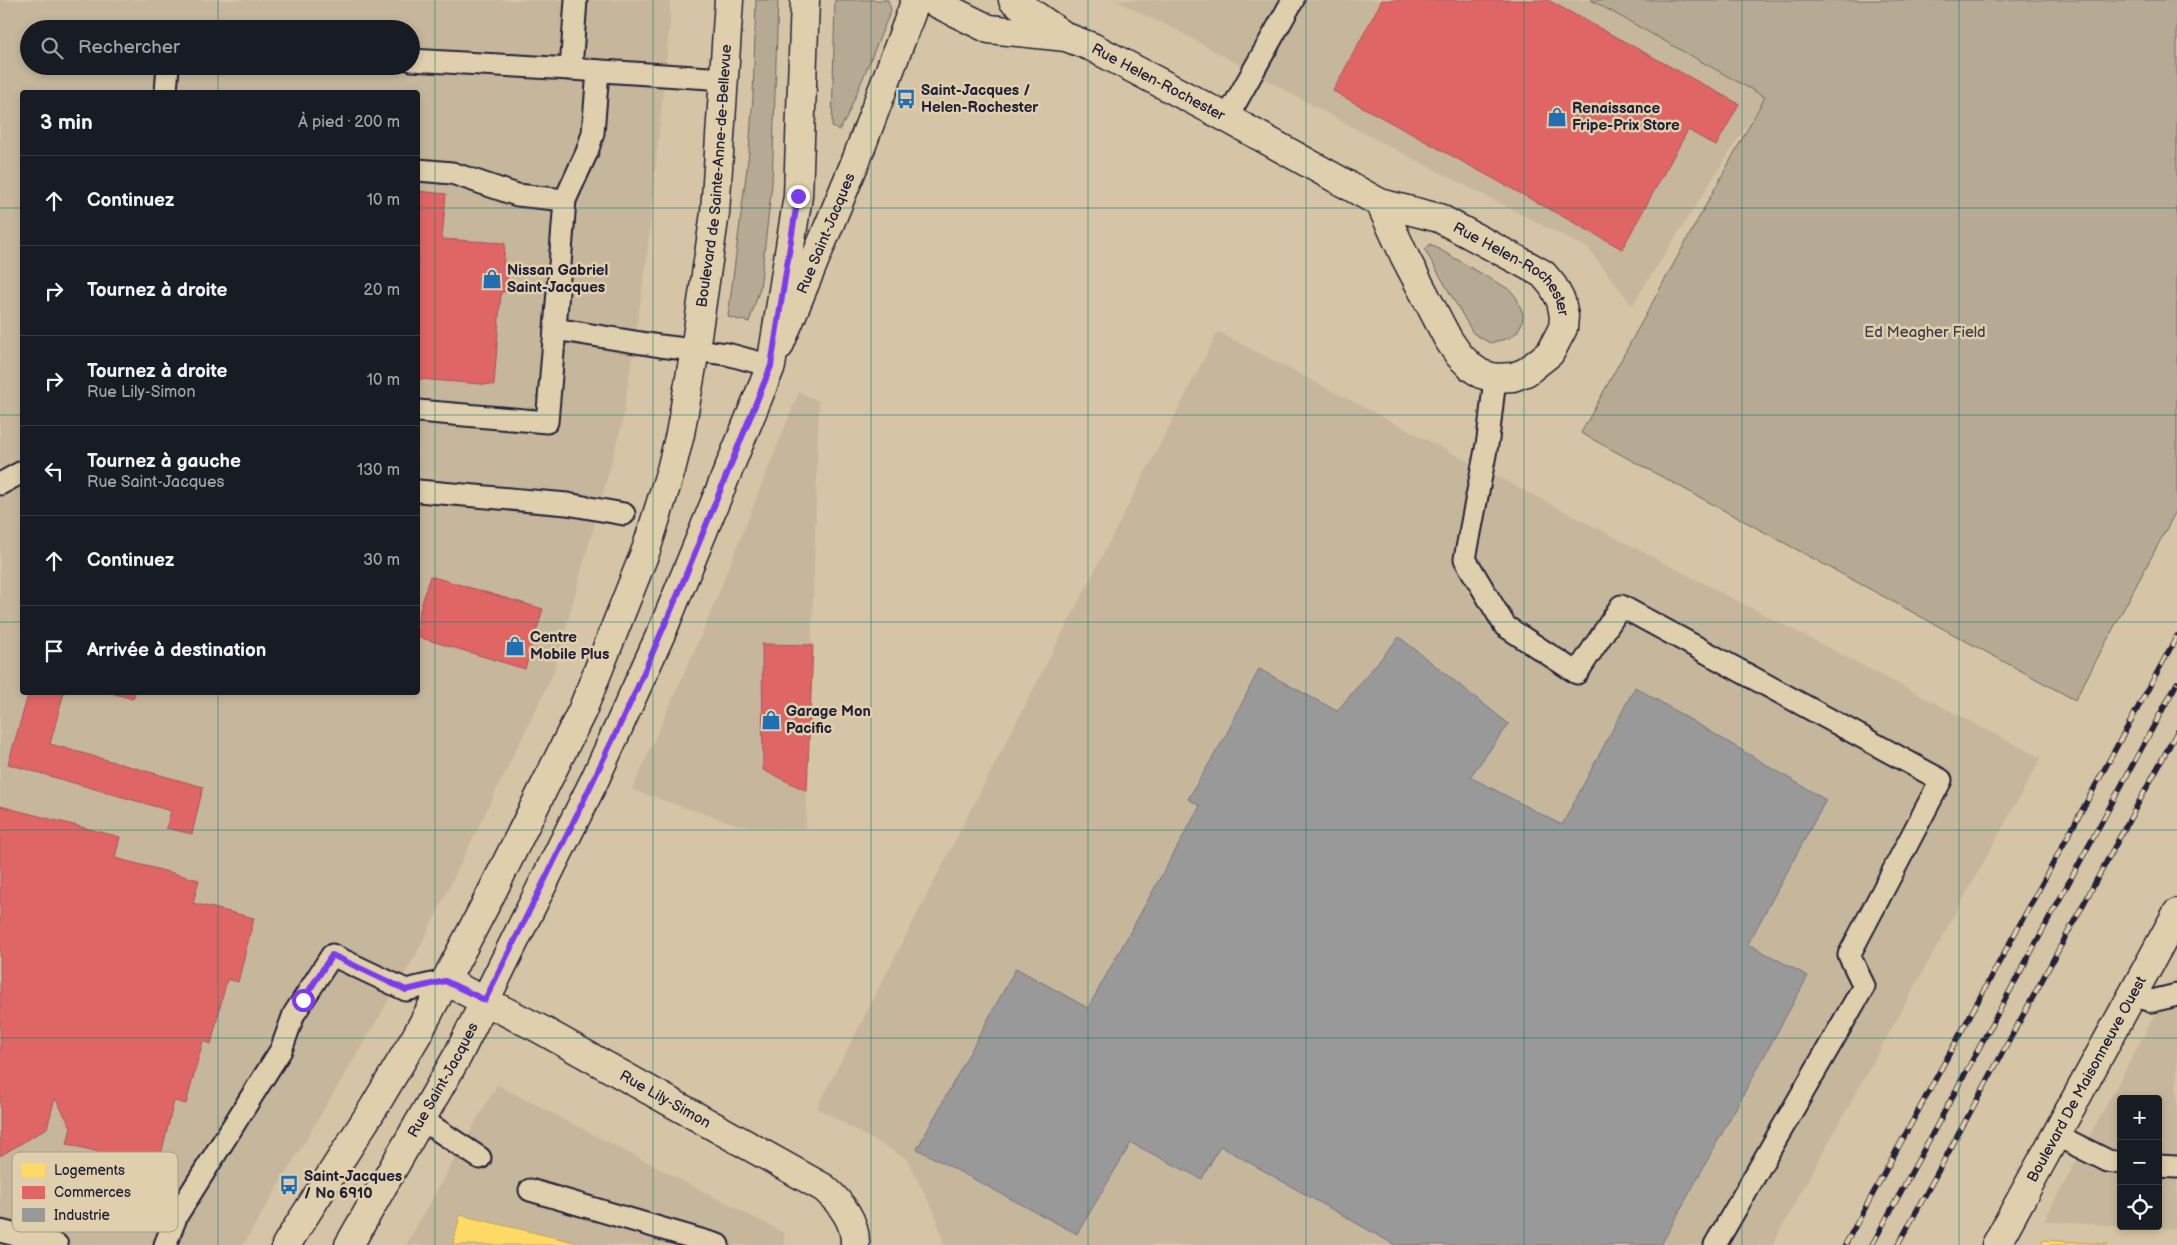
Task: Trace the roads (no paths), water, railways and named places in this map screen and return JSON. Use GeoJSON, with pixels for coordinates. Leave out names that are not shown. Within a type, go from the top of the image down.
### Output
{"type":"FeatureCollection","features":[{"type":"Feature","properties":{"kind":"main road","name":"Boulevard de Sainte-Anne-de-Bellevue"},"geometry":{"type":"LineString","coordinates":[[696,350],[715,214],[730,0]]}},
{"type":"Feature","properties":{"kind":"main road"},"geometry":{"type":"LineString","coordinates":[[771,366],[798,196],[805,0]]}},
{"type":"Feature","properties":{"kind":"main road","name":"Rue Saint-Jacques"},"geometry":{"type":"LineString","coordinates":[[349,1245],[458,1055],[635,693],[678,594],[857,158],[916,0]]}},
{"type":"Feature","properties":{"kind":"main road","name":"Rue Helen-Rochester"},"geometry":{"type":"LineString","coordinates":[[930,0],[989,28],[1066,37]]}},
{"type":"Feature","properties":{"kind":"main road","name":"Rue Helen-Rochester"},"geometry":{"type":"LineString","coordinates":[[1013,0],[1066,37],[1115,58],[1228,118],[1380,203],[1439,218],[1542,274],[1553,286],[1561,301],[1564,316],[1563,328],[1550,353],[1526,372],[1513,377],[1495,378]]}},
{"type":"Feature","properties":{"kind":"main road"},"geometry":{"type":"LineString","coordinates":[[1380,203],[1405,257],[1459,355],[1481,374],[1495,378]]}},
{"type":"Feature","properties":{"kind":"main road"},"geometry":{"type":"LineString","coordinates":[[286,1245],[374,1107],[417,1035],[582,711],[656,521],[671,470],[696,350]]}},
{"type":"Feature","properties":{"kind":"main road","name":"Boulevard De Maisonneuve Ouest"},"geometry":{"type":"LineString","coordinates":[[1996,1245],[2177,913]]}},
{"type":"Feature","properties":{"kind":"main road","name":"Rue Lily-Simon"},"geometry":{"type":"LineString","coordinates":[[445,981],[540,1029],[824,1188],[837,1199],[846,1212],[852,1226],[856,1245]]}},
{"type":"Feature","properties":{"kind":"lane"},"geometry":{"type":"LineString","coordinates":[[571,69],[576,0]]}},
{"type":"Feature","properties":{"kind":"lane"},"geometry":{"type":"LineString","coordinates":[[1228,118],[1293,0]]}},
{"type":"Feature","properties":{"kind":"lane"},"geometry":{"type":"LineString","coordinates":[[420,61],[725,79]]}},
{"type":"Feature","properties":{"kind":"lane"},"geometry":{"type":"LineString","coordinates":[[420,411],[547,422],[565,200],[587,152],[592,133],[598,71]]}},
{"type":"Feature","properties":{"kind":"lane"},"geometry":{"type":"LineString","coordinates":[[166,90],[167,75]]}},
{"type":"Feature","properties":{"kind":"lane"},"geometry":{"type":"LineString","coordinates":[[420,170],[452,173],[518,196],[565,200]]}},
{"type":"Feature","properties":{"kind":"lane"},"geometry":{"type":"LineString","coordinates":[[555,329],[660,346],[727,354],[771,366]]}},
{"type":"Feature","properties":{"kind":"lane"},"geometry":{"type":"LineString","coordinates":[[1495,378],[1486,448],[1465,559],[1505,626],[1577,673],[1621,606],[1941,780],[1849,955],[1864,986],[1715,1245]]}},
{"type":"Feature","properties":{"kind":"lane"},"geometry":{"type":"LineString","coordinates":[[0,484],[20,473]]}},
{"type":"Feature","properties":{"kind":"lane"},"geometry":{"type":"LineString","coordinates":[[420,491],[567,504],[624,514]]}},
{"type":"Feature","properties":{"kind":"lane"},"geometry":{"type":"LineString","coordinates":[[178,1212],[281,1050],[294,1014],[332,955],[406,990],[445,981]]}},
{"type":"Feature","properties":{"kind":"lane"},"geometry":{"type":"LineString","coordinates":[[2132,995],[2152,1002],[2177,995]]}},
{"type":"Feature","properties":{"kind":"lane"},"geometry":{"type":"LineString","coordinates":[[421,1119],[480,1158]]}},
{"type":"Feature","properties":{"kind":"lane"},"geometry":{"type":"LineString","coordinates":[[2056,1135],[2108,1161],[2117,1162]]}},
{"type":"Feature","properties":{"kind":"lane"},"geometry":{"type":"LineString","coordinates":[[2162,1166],[2177,1167]]}},
{"type":"Feature","properties":{"kind":"lane"},"geometry":{"type":"LineString","coordinates":[[530,1190],[718,1245]]}},
{"type":"Feature","properties":{"kind":"lane"},"geometry":{"type":"LineString","coordinates":[[0,1231],[57,1245]]}},
{"type":"Feature","properties":{"kind":"lane"},"geometry":{"type":"LineString","coordinates":[[165,1245],[170,1232]]}},
{"type":"Feature","properties":{"kind":"railway"},"geometry":{"type":"LineString","coordinates":[[1845,1245],[2177,636]]}},
{"type":"Feature","properties":{"kind":"railway"},"geometry":{"type":"LineString","coordinates":[[1872,1245],[2177,683]]}},
{"type":"Feature","properties":{"kind":"railway"},"geometry":{"type":"LineString","coordinates":[[1898,1245],[2177,732]]}},
{"type":"Feature","properties":{"kind":"place","name":"Saint-Jacques / Helen-Rochester"},"geometry":{"type":"Point","coordinates":[906,99]}},
{"type":"Feature","properties":{"kind":"place","name":"Renaissance Fripe-Prix Store"},"geometry":{"type":"Point","coordinates":[1557,117]}},
{"type":"Feature","properties":{"kind":"place","name":"Nissan Gabriel Saint-Jacques"},"geometry":{"type":"Point","coordinates":[492,279]}},
{"type":"Feature","properties":{"kind":"place","name":"Centre Mobile Plus"},"geometry":{"type":"Point","coordinates":[515,646]}},
{"type":"Feature","properties":{"kind":"place","name":"Garage Mon Pacific"},"geometry":{"type":"Point","coordinates":[771,720]}},
{"type":"Feature","properties":{"kind":"place","name":"Saint-Jacques / No 6910"},"geometry":{"type":"Point","coordinates":[289,1185]}},
{"type":"Feature","properties":{"kind":"park label","name":"Ed Meagher Field"},"geometry":{"type":"Point","coordinates":[1925,332]}}]}
